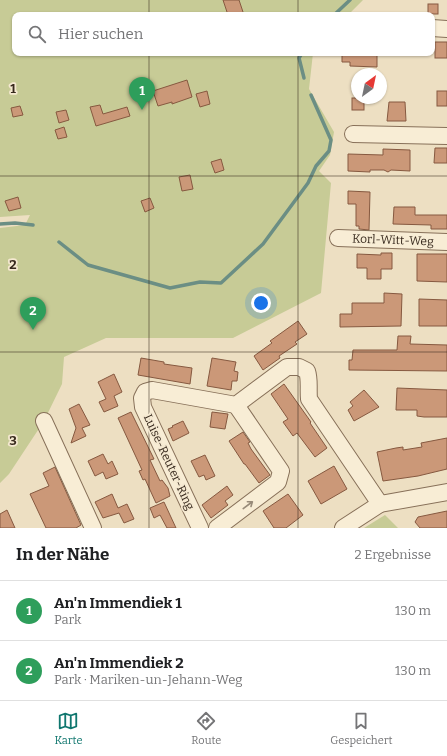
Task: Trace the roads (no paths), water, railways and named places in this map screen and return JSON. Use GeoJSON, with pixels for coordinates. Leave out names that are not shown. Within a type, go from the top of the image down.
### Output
{"type":"FeatureCollection","features":[{"type":"Feature","properties":{"kind":"street"},"geometry":{"type":"LineString","coordinates":[[435,28],[447,29]]}},
{"type":"Feature","properties":{"kind":"street"},"geometry":{"type":"LineString","coordinates":[[353,134],[447,136]]}},
{"type":"Feature","properties":{"kind":"street","name":"Korl-Witt-Weg"},"geometry":{"type":"LineString","coordinates":[[338,238],[447,242]]}},
{"type":"Feature","properties":{"kind":"street"},"geometry":{"type":"LineString","coordinates":[[217,528],[278,482],[281,471],[236,405],[287,367],[299,367],[307,371],[309,377],[309,399],[380,504]]}},
{"type":"Feature","properties":{"kind":"street","name":"Luise-Reuter-Ring"},"geometry":{"type":"LineString","coordinates":[[200,528],[143,407],[142,398],[145,392],[152,390],[236,405]]}},
{"type":"Feature","properties":{"kind":"street"},"geometry":{"type":"LineString","coordinates":[[44,421],[93,528]]}},
{"type":"Feature","properties":{"kind":"street"},"geometry":{"type":"LineString","coordinates":[[342,528],[380,504],[447,492]]}},
{"type":"Feature","properties":{"kind":"waterway"},"geometry":{"type":"LineString","coordinates":[[337,12],[350,0]]}},
{"type":"Feature","properties":{"kind":"waterway"},"geometry":{"type":"LineString","coordinates":[[300,56],[299,58],[304,78]]}},
{"type":"Feature","properties":{"kind":"waterway"},"geometry":{"type":"LineString","coordinates":[[59,242],[88,265],[170,288],[200,282],[221,283],[263,244],[308,183],[316,166],[329,151],[331,140],[311,95]]}},
{"type":"Feature","properties":{"kind":"waterway"},"geometry":{"type":"LineString","coordinates":[[0,224],[15,223],[33,225]]}},
{"type":"Feature","properties":{"kind":"place","name":"An'n Immendiek 1"},"geometry":{"type":"Point","coordinates":[142,110]}},
{"type":"Feature","properties":{"kind":"place","name":"An'n Immendiek 2"},"geometry":{"type":"Point","coordinates":[33,330]}}]}
